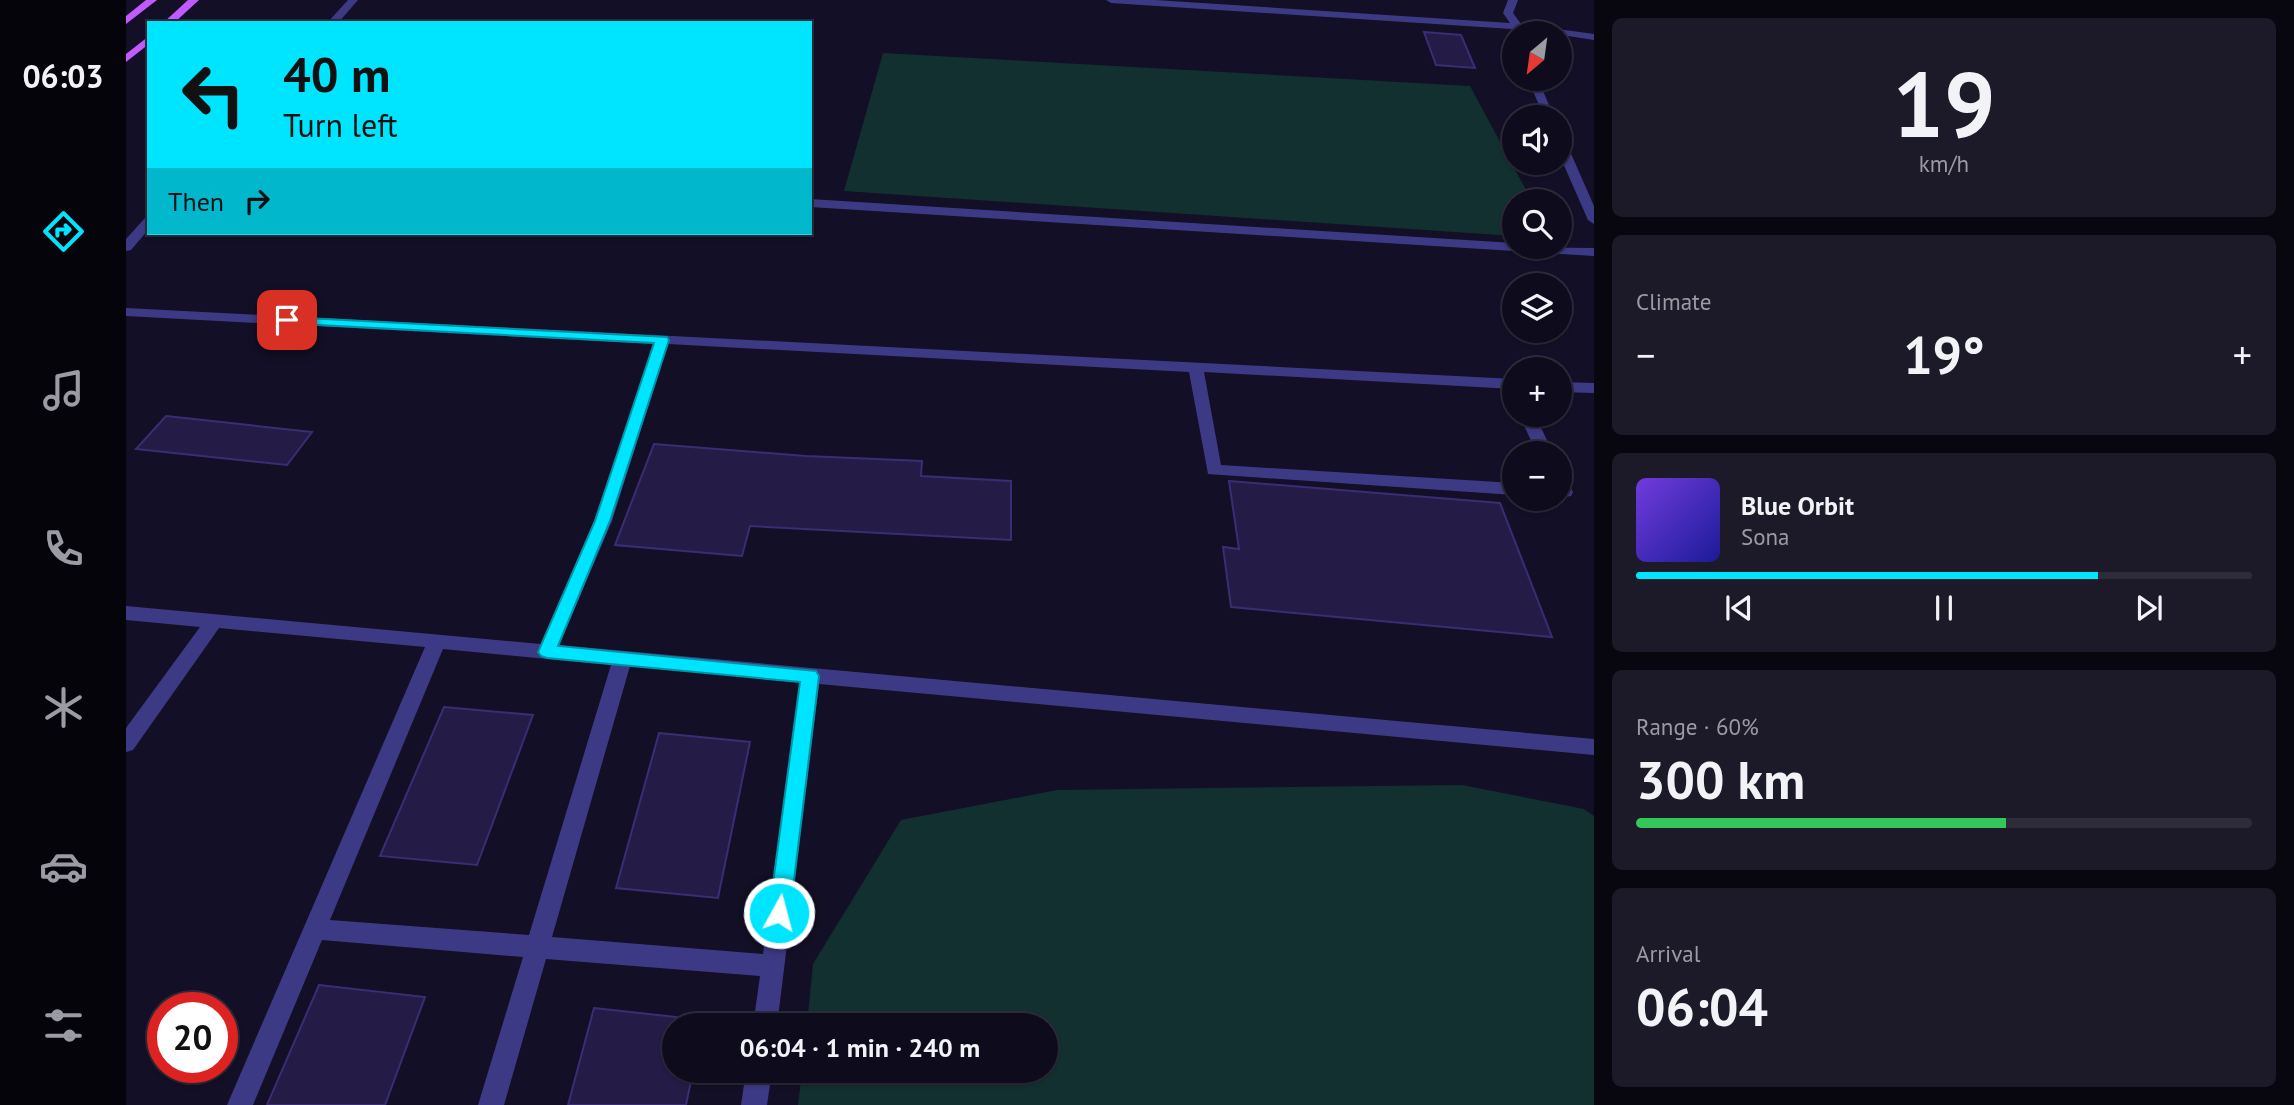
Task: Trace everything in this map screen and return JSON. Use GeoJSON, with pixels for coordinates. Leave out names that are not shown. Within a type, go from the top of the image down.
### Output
{"type":"FeatureCollection","features":[{"type":"Feature","properties":{"kind":"main road"},"geometry":{"type":"LineString","coordinates":[[126,22],[152,0]]}},
{"type":"Feature","properties":{"kind":"main road"},"geometry":{"type":"LineString","coordinates":[[170,21],[194,0]]}},
{"type":"Feature","properties":{"kind":"main road"},"geometry":{"type":"LineString","coordinates":[[126,59],[147,41]]}},
{"type":"Feature","properties":{"kind":"lane"},"geometry":{"type":"LineString","coordinates":[[334,21],[353,0]]}},
{"type":"Feature","properties":{"kind":"lane"},"geometry":{"type":"LineString","coordinates":[[1111,0],[1502,29]]}},
{"type":"Feature","properties":{"kind":"lane"},"geometry":{"type":"LineString","coordinates":[[1512,21],[1508,13],[1513,0]]}},
{"type":"Feature","properties":{"kind":"lane"},"geometry":{"type":"LineString","coordinates":[[1572,35],[1594,37]]}},
{"type":"Feature","properties":{"kind":"lane"},"geometry":{"type":"LineString","coordinates":[[1572,170],[1594,220]]}},
{"type":"Feature","properties":{"kind":"lane"},"geometry":{"type":"LineString","coordinates":[[812,202],[1594,252]]}},
{"type":"Feature","properties":{"kind":"lane"},"geometry":{"type":"LineString","coordinates":[[126,247],[147,223]]}},
{"type":"Feature","properties":{"kind":"lane"},"geometry":{"type":"LineString","coordinates":[[126,312],[1502,385]]}},
{"type":"Feature","properties":{"kind":"lane"},"geometry":{"type":"LineString","coordinates":[[547,652],[603,521],[662,340]]}},
{"type":"Feature","properties":{"kind":"lane"},"geometry":{"type":"LineString","coordinates":[[1196,368],[1214,470],[1502,488]]}},
{"type":"Feature","properties":{"kind":"lane"},"geometry":{"type":"LineString","coordinates":[[1572,387],[1594,388]]}},
{"type":"Feature","properties":{"kind":"lane"},"geometry":{"type":"LineString","coordinates":[[126,613],[1594,747]]}},
{"type":"Feature","properties":{"kind":"lane"},"geometry":{"type":"LineString","coordinates":[[126,744],[214,621]]}},
{"type":"Feature","properties":{"kind":"lane"},"geometry":{"type":"LineString","coordinates":[[240,1105],[437,641]]}},
{"type":"Feature","properties":{"kind":"lane"},"geometry":{"type":"LineString","coordinates":[[491,1105],[624,658]]}},
{"type":"Feature","properties":{"kind":"lane"},"geometry":{"type":"LineString","coordinates":[[767,1013],[810,676]]}},
{"type":"Feature","properties":{"kind":"lane"},"geometry":{"type":"LineString","coordinates":[[314,929],[772,966]]}},
{"type":"Feature","properties":{"kind":"lane"},"geometry":{"type":"LineString","coordinates":[[754,1105],[757,1083]]}},
{"type":"Feature","properties":{"kind":"green space"},"geometry":{"type":"Polygon","coordinates":[[[883,53],[1470,86],[1502,145],[1502,175],[1518,175],[1526,189],[1502,189],[1502,235],[844,191],[883,53]]]}},
{"type":"Feature","properties":{"kind":"green space"},"geometry":{"type":"Polygon","coordinates":[[[1462,785],[1584,809],[1594,816],[1594,1105],[798,1105],[801,1083],[1058,1083],[1058,1013],[808,1013],[813,964],[901,820],[1057,790],[1462,785]]]}},
{"type":"Feature","properties":{"kind":"building"},"geometry":{"type":"Polygon","coordinates":[[[1424,32],[1461,35],[1475,68],[1436,65],[1424,32]]]}},
{"type":"Feature","properties":{"kind":"building"},"geometry":{"type":"Polygon","coordinates":[[[166,416],[312,432],[287,465],[136,449],[166,416]]]}},
{"type":"Feature","properties":{"kind":"building"},"geometry":{"type":"Polygon","coordinates":[[[654,444],[806,456],[922,461],[921,476],[1011,481],[1011,540],[750,526],[742,556],[615,545],[654,444]]]}},
{"type":"Feature","properties":{"kind":"building"},"geometry":{"type":"Polygon","coordinates":[[[1229,481],[1500,503],[1552,637],[1231,607],[1223,547],[1239,549],[1229,481]]]}},
{"type":"Feature","properties":{"kind":"building"},"geometry":{"type":"Polygon","coordinates":[[[444,707],[533,715],[477,865],[380,856],[444,707]]]}},
{"type":"Feature","properties":{"kind":"building"},"geometry":{"type":"Polygon","coordinates":[[[659,733],[750,742],[718,898],[616,888],[659,733]]]}},
{"type":"Feature","properties":{"kind":"building"},"geometry":{"type":"Polygon","coordinates":[[[319,985],[425,997],[385,1105],[267,1105],[319,985]]]}},
{"type":"Feature","properties":{"kind":"building"},"geometry":{"type":"Polygon","coordinates":[[[594,1008],[662,1015],[662,1083],[691,1083],[686,1105],[568,1105],[594,1008]]]}},
{"type":"Feature","properties":{"kind":"route"},"geometry":{"type":"LineString","coordinates":[[287,320],[662,340],[603,521],[547,652],[810,676],[779,913]]}}]}
